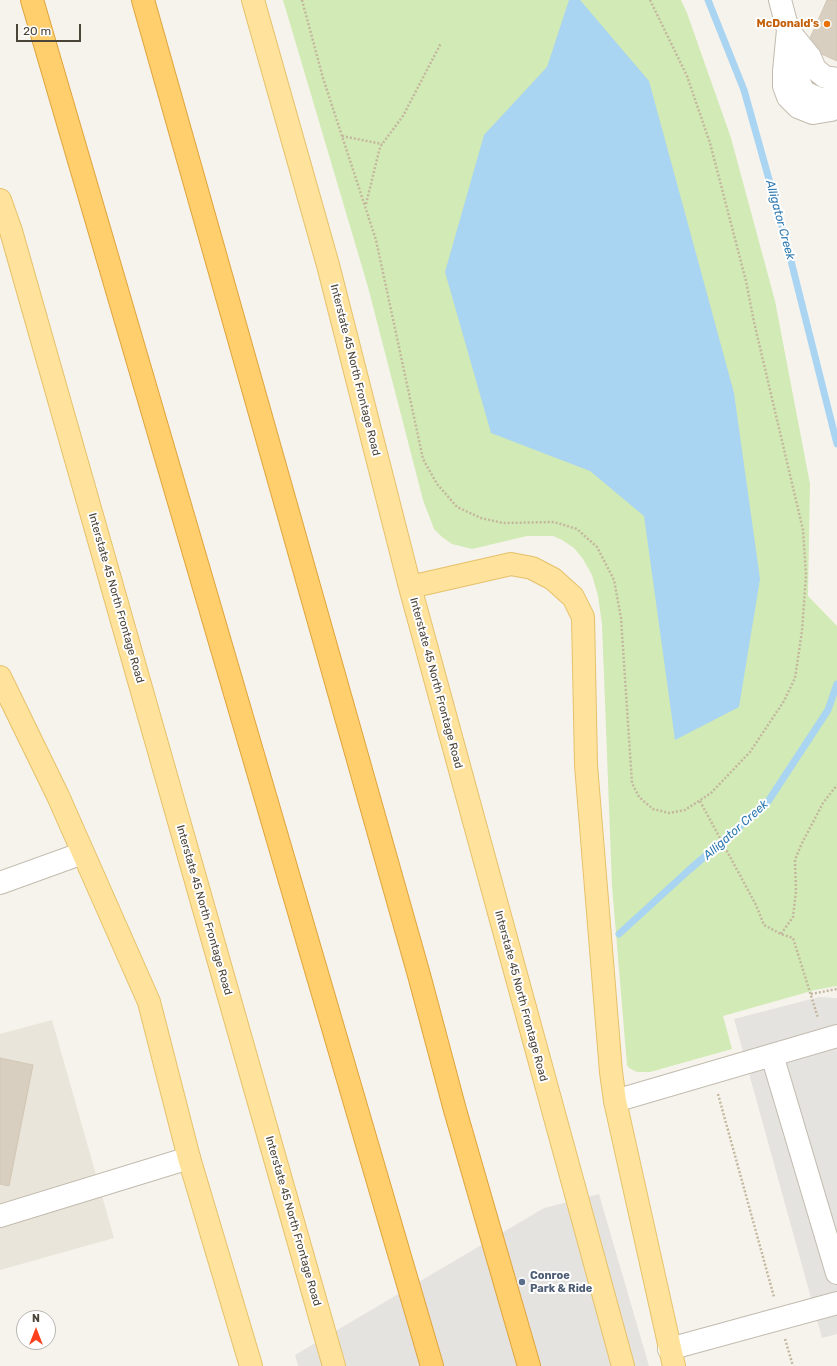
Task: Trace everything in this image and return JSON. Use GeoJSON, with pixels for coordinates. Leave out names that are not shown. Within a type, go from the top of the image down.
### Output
{"type":"FeatureCollection","features":[{"type":"Feature","properties":{"kind":"highway"},"geometry":{"type":"LineString","coordinates":[[32,0],[432,1366]]}},
{"type":"Feature","properties":{"kind":"highway"},"geometry":{"type":"LineString","coordinates":[[143,0],[417,967],[455,1110],[529,1366]]}},
{"type":"Feature","properties":{"kind":"main road","name":"Interstate 45 North Frontage Road"},"geometry":{"type":"LineString","coordinates":[[253,0],[328,265],[410,587],[545,1086],[623,1366]]}},
{"type":"Feature","properties":{"kind":"main road","name":"Interstate 45 North Frontage Road"},"geometry":{"type":"LineString","coordinates":[[0,200],[11,231],[334,1366]]}},
{"type":"Feature","properties":{"kind":"main road"},"geometry":{"type":"LineString","coordinates":[[0,247],[26,285]]}},
{"type":"Feature","properties":{"kind":"main road"},"geometry":{"type":"LineString","coordinates":[[410,587],[511,564],[532,568],[553,579],[573,597],[583,617],[586,765],[610,1064],[616,1101],[672,1358]]}},
{"type":"Feature","properties":{"kind":"main road"},"geometry":{"type":"LineString","coordinates":[[0,679],[58,796],[149,1002],[189,1158],[251,1366]]}},
{"type":"Feature","properties":{"kind":"lane"},"geometry":{"type":"LineString","coordinates":[[780,0],[794,38],[799,82],[804,92],[822,100],[832,98],[837,94]]}},
{"type":"Feature","properties":{"kind":"lane"},"geometry":{"type":"LineString","coordinates":[[794,38],[810,57],[816,69],[825,77],[837,79]]}},
{"type":"Feature","properties":{"kind":"lane"},"geometry":{"type":"LineString","coordinates":[[794,38],[784,72],[784,86],[788,97],[798,107],[813,113],[831,110],[837,106]]}},
{"type":"Feature","properties":{"kind":"lane"},"geometry":{"type":"LineString","coordinates":[[0,883],[83,853]]}},
{"type":"Feature","properties":{"kind":"lane"},"geometry":{"type":"LineString","coordinates":[[616,1101],[830,1038]]}},
{"type":"Feature","properties":{"kind":"lane"},"geometry":{"type":"LineString","coordinates":[[772,1055],[837,1273]]}},
{"type":"Feature","properties":{"kind":"lane"},"geometry":{"type":"LineString","coordinates":[[0,1216],[189,1158]]}},
{"type":"Feature","properties":{"kind":"lane"},"geometry":{"type":"LineString","coordinates":[[672,1358],[706,1340],[837,1303]]}},
{"type":"Feature","properties":{"kind":"path"},"geometry":{"type":"LineString","coordinates":[[302,0],[342,136],[366,204],[388,291],[423,459],[437,484],[457,507],[481,518],[503,523],[554,522],[577,529],[597,547],[614,580],[621,618],[632,783],[639,798],[653,809],[669,813],[685,810],[711,794],[750,752],[784,701],[795,678],[806,575],[803,530],[754,322],[746,281],[710,143],[688,76],[650,0]]}},
{"type":"Feature","properties":{"kind":"path"},"geometry":{"type":"LineString","coordinates":[[366,204],[382,144],[403,116],[441,43]]}},
{"type":"Feature","properties":{"kind":"path"},"geometry":{"type":"LineString","coordinates":[[342,136],[382,144]]}},
{"type":"Feature","properties":{"kind":"path"},"geometry":{"type":"LineString","coordinates":[[781,934],[792,917],[796,891],[795,860],[823,803],[837,785]]}},
{"type":"Feature","properties":{"kind":"path"},"geometry":{"type":"LineString","coordinates":[[700,801],[710,817],[756,905],[764,925],[781,934],[793,938],[811,994],[830,1038]]}},
{"type":"Feature","properties":{"kind":"path"},"geometry":{"type":"LineString","coordinates":[[811,994],[837,990]]}},
{"type":"Feature","properties":{"kind":"path"},"geometry":{"type":"LineString","coordinates":[[712,1072],[792,1366]]}},
{"type":"Feature","properties":{"kind":"shaded area"},"geometry":{"type":"Polygon","coordinates":[[[819,997],[837,998],[837,1334],[822,1338],[734,1019],[819,997]]]}},
{"type":"Feature","properties":{"kind":"shaded area"},"geometry":{"type":"Polygon","coordinates":[[[52,1020],[114,1238],[0,1270],[0,1034],[52,1020]]]}},
{"type":"Feature","properties":{"kind":"shaded area","name":"Conroe Park & Ride"},"geometry":{"type":"Polygon","coordinates":[[[599,1194],[649,1366],[298,1366],[295,1355],[544,1208],[599,1194]]]}},
{"type":"Feature","properties":{"kind":"green space"},"geometry":{"type":"Polygon","coordinates":[[[283,0],[681,0],[687,13],[731,138],[775,301],[810,484],[808,596],[837,626],[837,986],[815,990],[723,1016],[732,1049],[650,1072],[637,1072],[629,1068],[627,1065],[612,886],[602,624],[598,596],[592,575],[583,559],[574,548],[553,536],[527,536],[472,549],[452,544],[434,529],[423,500],[368,287],[283,0]]]}},
{"type":"Feature","properties":{"kind":"water"},"geometry":{"type":"Polygon","coordinates":[[[569,0],[580,0],[649,81],[734,393],[760,579],[739,707],[675,740],[644,516],[590,471],[491,433],[445,272],[484,135],[547,67],[569,0]]]}},
{"type":"Feature","properties":{"kind":"building","name":"McDonald's"},"geometry":{"type":"Polygon","coordinates":[[[827,0],[837,0],[837,61],[806,47],[827,0]]]}},
{"type":"Feature","properties":{"kind":"building"},"geometry":{"type":"Polygon","coordinates":[[[0,1058],[33,1065],[9,1186],[0,1184],[0,1058]]]}},
{"type":"Feature","properties":{"kind":"waterway","name":"Alligator Creek"},"geometry":{"type":"LineString","coordinates":[[708,0],[744,90],[784,233],[837,444]]}},
{"type":"Feature","properties":{"kind":"waterway","name":"Alligator Creek"},"geometry":{"type":"LineString","coordinates":[[619,934],[689,870],[767,803],[828,710],[837,684]]}},
{"type":"Feature","properties":{"kind":"place","name":"McDonald's"},"geometry":{"type":"Point","coordinates":[827,24]}},
{"type":"Feature","properties":{"kind":"place","name":"Conroe Park & Ride"},"geometry":{"type":"Point","coordinates":[522,1282]}}]}
